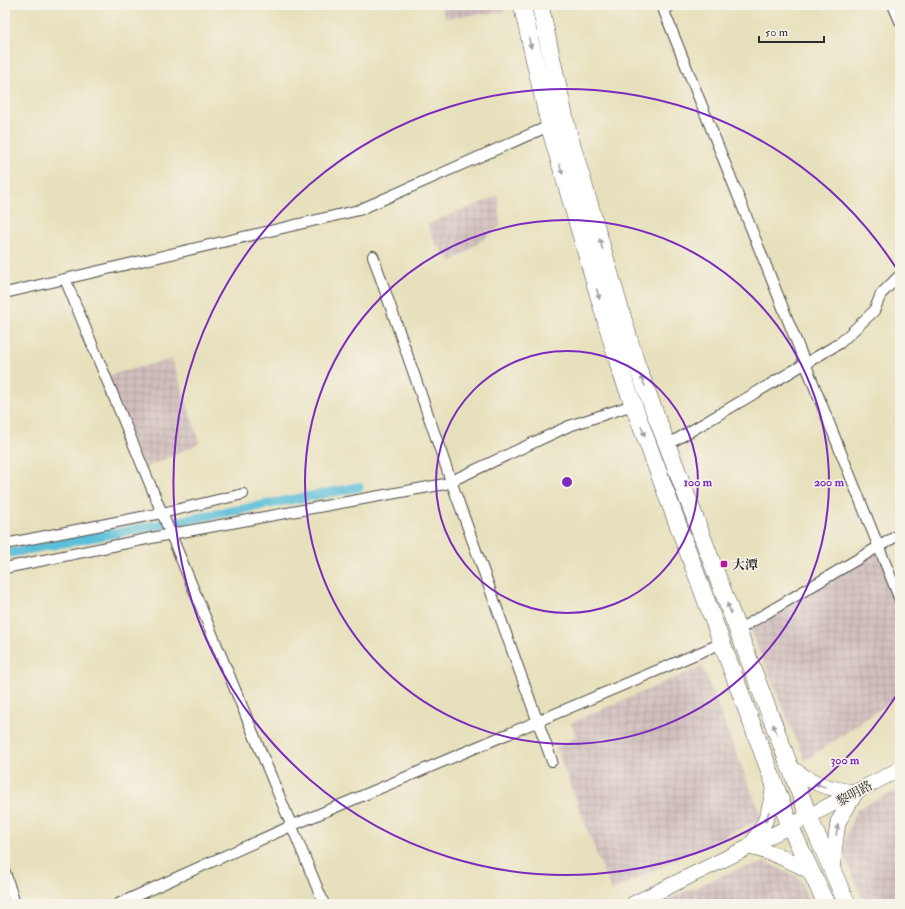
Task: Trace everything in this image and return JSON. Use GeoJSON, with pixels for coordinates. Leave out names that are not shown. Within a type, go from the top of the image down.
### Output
{"type":"FeatureCollection","features":[{"type":"Feature","properties":{"kind":"main road"},"geometry":{"type":"LineString","coordinates":[[522,5],[549,126],[620,369],[790,826],[826,904]]}},
{"type":"Feature","properties":{"kind":"main road"},"geometry":{"type":"LineString","coordinates":[[540,5],[568,128],[636,363],[789,766],[809,817],[847,904]]}},
{"type":"Feature","properties":{"kind":"main road"},"geometry":{"type":"LineString","coordinates":[[789,766],[814,783],[830,789],[856,792],[838,822],[832,869]]}},
{"type":"Feature","properties":{"kind":"main road","name":"黎明路"},"geometry":{"type":"LineString","coordinates":[[633,904],[809,817],[900,769]]}},
{"type":"Feature","properties":{"kind":"main road"},"geometry":{"type":"LineString","coordinates":[[774,783],[768,816],[762,830],[749,847],[769,851],[785,857],[811,872]]}},
{"type":"Feature","properties":{"kind":"street"},"geometry":{"type":"LineString","coordinates":[[671,5],[664,11],[900,600]]}},
{"type":"Feature","properties":{"kind":"street"},"geometry":{"type":"LineString","coordinates":[[893,5],[900,21]]}},
{"type":"Feature","properties":{"kind":"street"},"geometry":{"type":"LineString","coordinates":[[5,293],[359,210],[549,126]]}},
{"type":"Feature","properties":{"kind":"street"},"geometry":{"type":"LineString","coordinates":[[373,256],[451,482],[552,761]]}},
{"type":"Feature","properties":{"kind":"street"},"geometry":{"type":"LineString","coordinates":[[668,445],[840,342],[874,311],[881,294],[900,275]]}},
{"type":"Feature","properties":{"kind":"street"},"geometry":{"type":"LineString","coordinates":[[65,280],[324,904]]}},
{"type":"Feature","properties":{"kind":"street"},"geometry":{"type":"LineString","coordinates":[[5,568],[171,534],[445,484],[570,426],[633,405]]}},
{"type":"Feature","properties":{"kind":"street"},"geometry":{"type":"LineString","coordinates":[[5,544],[162,514],[243,494]]}},
{"type":"Feature","properties":{"kind":"street"},"geometry":{"type":"LineString","coordinates":[[738,630],[900,534]]}},
{"type":"Feature","properties":{"kind":"street"},"geometry":{"type":"LineString","coordinates":[[118,904],[291,826],[722,644]]}},
{"type":"Feature","properties":{"kind":"street"},"geometry":{"type":"LineString","coordinates":[[5,872],[15,904]]}},
{"type":"Feature","properties":{"kind":"shaded area"},"geometry":{"type":"Polygon","coordinates":[[[440,5],[503,5],[505,12],[446,18],[440,5]]]}},
{"type":"Feature","properties":{"kind":"shaded area"},"geometry":{"type":"Polygon","coordinates":[[[498,196],[500,227],[452,262],[434,242],[428,224],[498,196]]]}},
{"type":"Feature","properties":{"kind":"shaded area"},"geometry":{"type":"Polygon","coordinates":[[[172,359],[200,443],[144,469],[105,376],[172,359]]]}},
{"type":"Feature","properties":{"kind":"shaded area"},"geometry":{"type":"Polygon","coordinates":[[[878,548],[894,585],[900,581],[900,695],[805,761],[748,624],[878,548]]]}},
{"type":"Feature","properties":{"kind":"shaded area"},"geometry":{"type":"Polygon","coordinates":[[[702,666],[762,818],[611,891],[556,748],[576,736],[571,723],[702,666]]]}},
{"type":"Feature","properties":{"kind":"shaded area"},"geometry":{"type":"Polygon","coordinates":[[[900,789],[900,904],[865,904],[844,856],[846,836],[857,809],[900,789]]]}},
{"type":"Feature","properties":{"kind":"shaded area"},"geometry":{"type":"Polygon","coordinates":[[[765,862],[800,878],[809,904],[658,904],[732,871],[765,862]]]}},
{"type":"Feature","properties":{"kind":"waterway"},"geometry":{"type":"LineString","coordinates":[[5,554],[359,487]]}},
{"type":"Feature","properties":{"kind":"place","name":"大潭"},"geometry":{"type":"Point","coordinates":[724,564]}}]}
